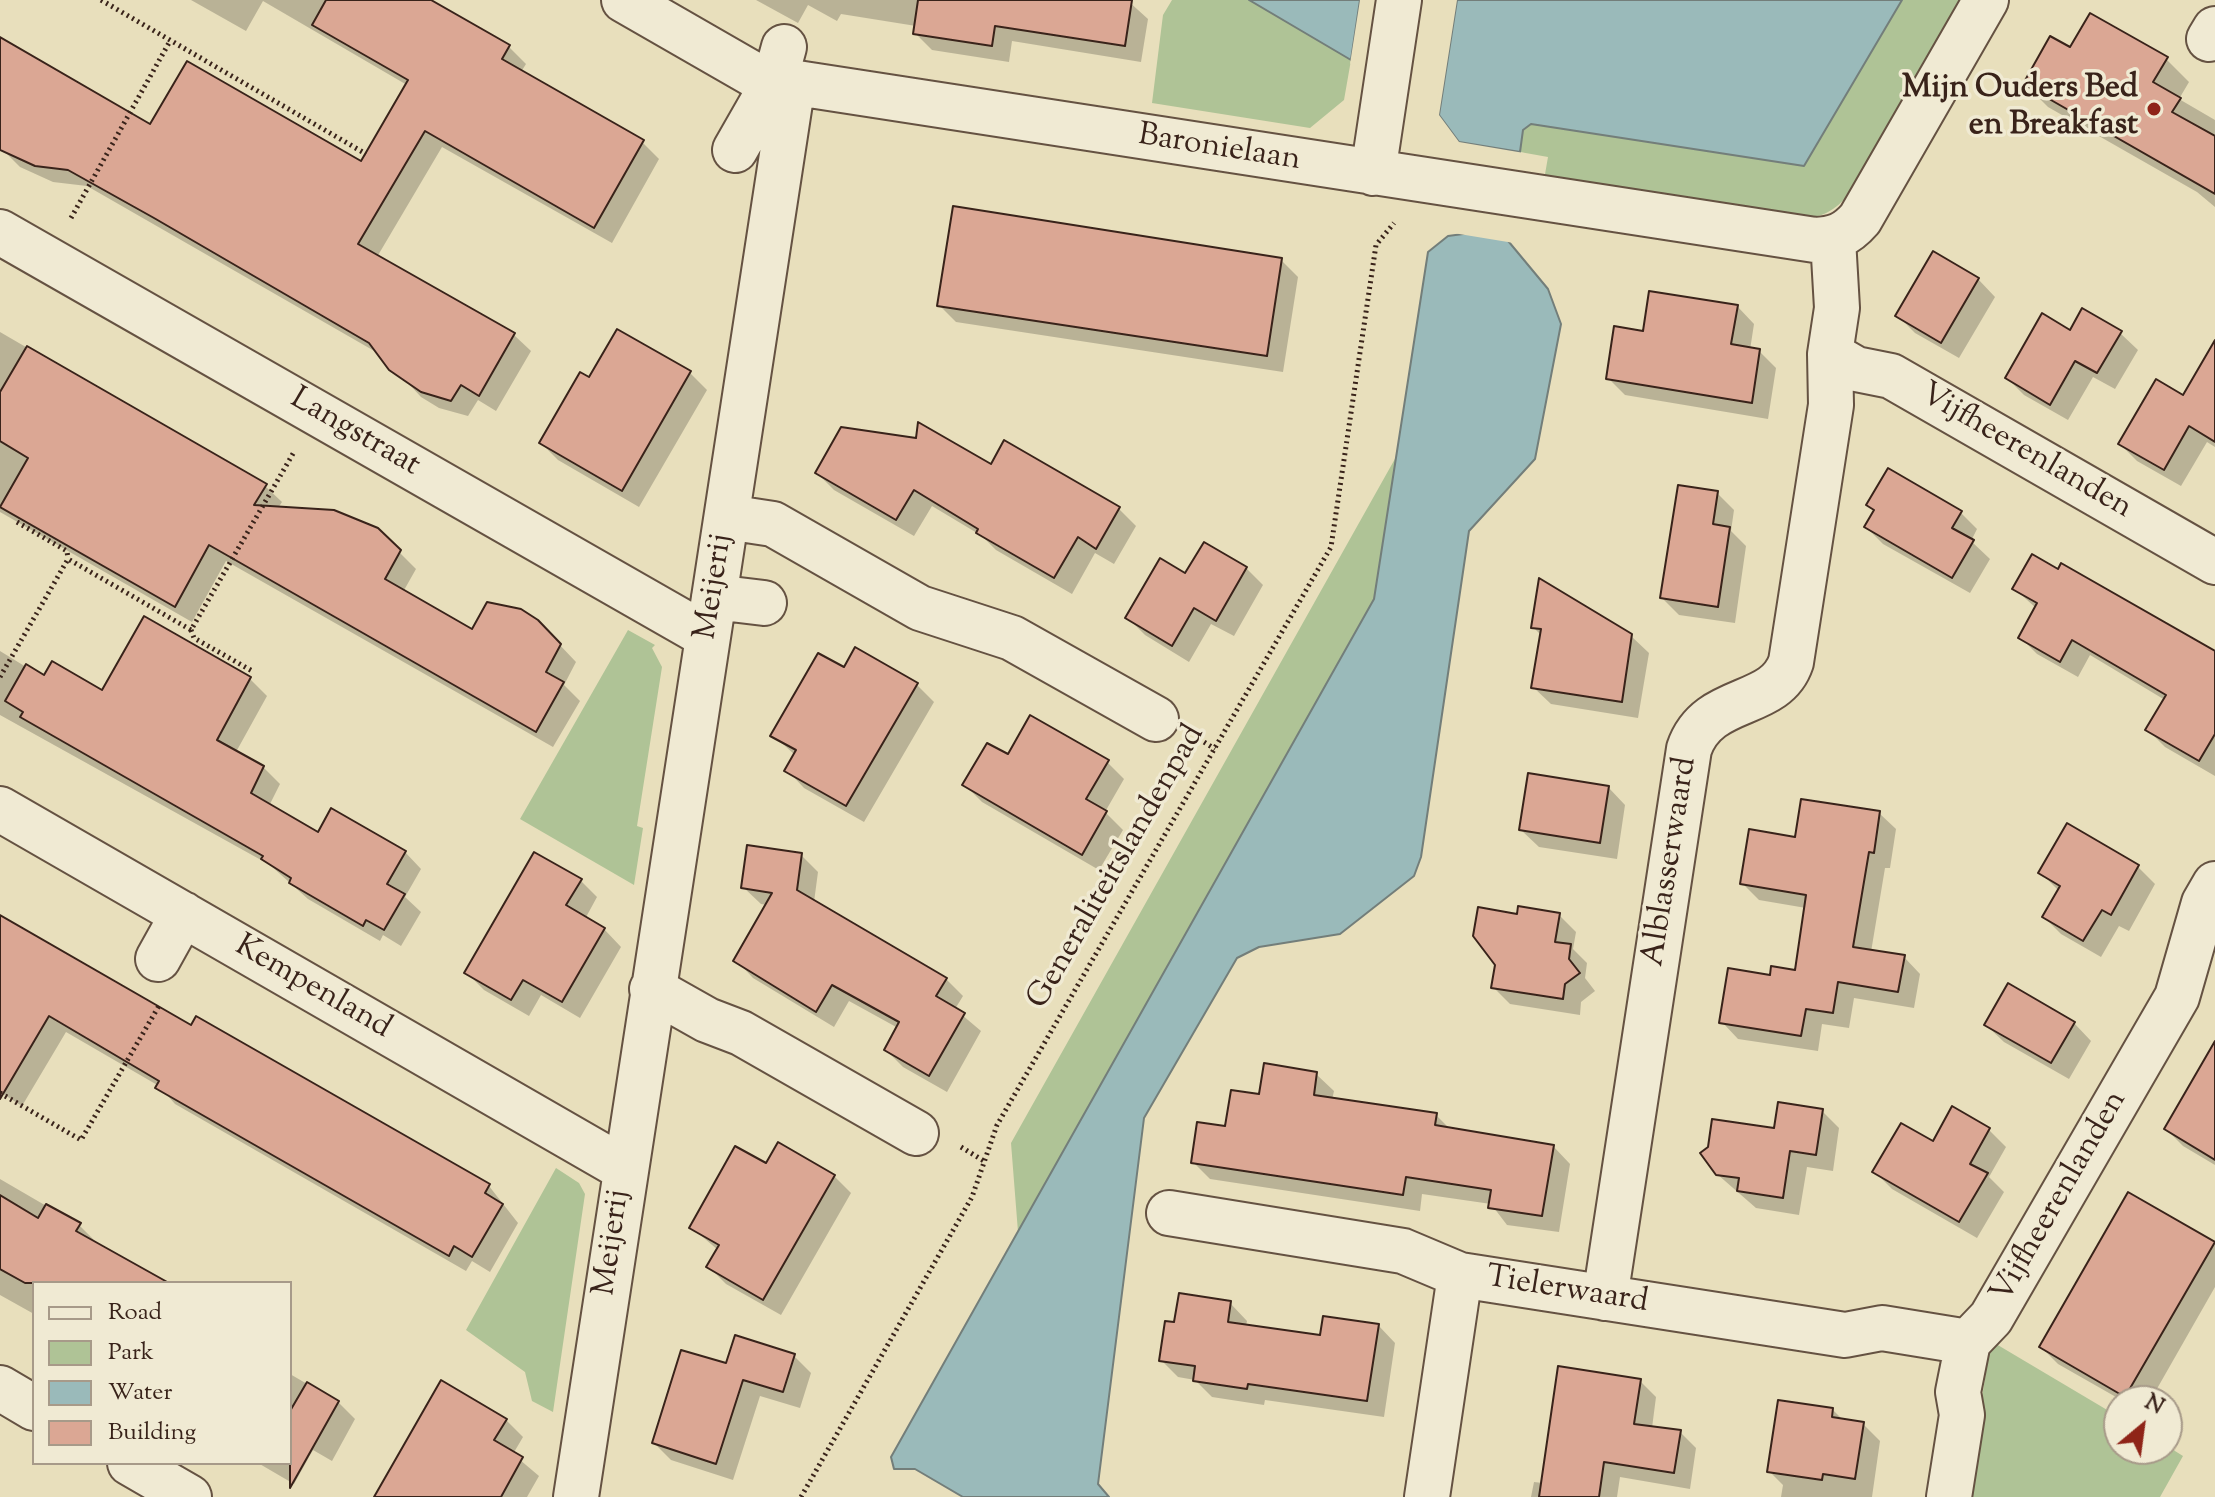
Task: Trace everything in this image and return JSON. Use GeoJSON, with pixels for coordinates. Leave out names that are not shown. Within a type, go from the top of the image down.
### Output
{"type":"FeatureCollection","features":[{"type":"Feature","properties":{"kind":"street","name":"Baronielaan"},"geometry":{"type":"LineString","coordinates":[[624,0],[758,77],[784,70],[1452,186],[1785,237],[1833,239]]}},
{"type":"Feature","properties":{"kind":"street"},"geometry":{"type":"LineString","coordinates":[[1373,173],[1399,0]]}},
{"type":"Feature","properties":{"kind":"street"},"geometry":{"type":"LineString","coordinates":[[1833,239],[1849,231],[1860,219],[1986,0]]}},
{"type":"Feature","properties":{"kind":"street","name":"Meijerij"},"geometry":{"type":"LineString","coordinates":[[576,1497],[635,1220],[625,1169],[727,517],[755,139],[784,70]]}},
{"type":"Feature","properties":{"kind":"street","name":"Langstraat"},"geometry":{"type":"LineString","coordinates":[[0,232],[710,616]]}},
{"type":"Feature","properties":{"kind":"street","name":"Alblasserwaard"},"geometry":{"type":"LineString","coordinates":[[1605,1298],[1692,741],[1709,717],[1775,685],[1786,675],[1791,662],[1831,405],[1830,354],[1837,308],[1833,239]]}},
{"type":"Feature","properties":{"kind":"street","name":"Vijfheerenlanden"},"geometry":{"type":"LineString","coordinates":[[1830,354],[1856,369],[1891,376],[2215,562]]}},
{"type":"Feature","properties":{"kind":"street","name":"Meijerij"},"geometry":{"type":"LineString","coordinates":[[727,517],[773,524],[920,608],[1012,638],[1159,715]]}},
{"type":"Feature","properties":{"kind":"street"},"geometry":{"type":"LineString","coordinates":[[710,616],[764,603]]}},
{"type":"Feature","properties":{"kind":"street","name":"Kempenland"},"geometry":{"type":"LineString","coordinates":[[0,809],[625,1169]]}},
{"type":"Feature","properties":{"kind":"street","name":"Vijfheerenlanden"},"geometry":{"type":"LineString","coordinates":[[1968,1342],[1991,1318],[2177,997],[2211,899]]}},
{"type":"Feature","properties":{"kind":"street"},"geometry":{"type":"LineString","coordinates":[[161,978],[183,914]]}},
{"type":"Feature","properties":{"kind":"street"},"geometry":{"type":"LineString","coordinates":[[652,989],[707,1020],[741,1033],[916,1133]]}},
{"type":"Feature","properties":{"kind":"street","name":"Tielerwaard"},"geometry":{"type":"LineString","coordinates":[[1169,1213],[1403,1251],[1460,1275],[1845,1335],[1882,1328],[1968,1342]]}},
{"type":"Feature","properties":{"kind":"street"},"geometry":{"type":"LineString","coordinates":[[1427,1497],[1460,1275]]}},
{"type":"Feature","properties":{"kind":"street"},"geometry":{"type":"LineString","coordinates":[[1949,1497],[1962,1415],[1958,1392],[1968,1342]]}},
{"type":"Feature","properties":{"kind":"street"},"geometry":{"type":"LineString","coordinates":[[0,1388],[32,1407]]}},
{"type":"Feature","properties":{"kind":"street"},"geometry":{"type":"LineString","coordinates":[[133,1465],[189,1497]]}},
{"type":"Feature","properties":{"kind":"path"},"geometry":{"type":"LineString","coordinates":[[101,0],[366,154]]}},
{"type":"Feature","properties":{"kind":"path"},"geometry":{"type":"LineString","coordinates":[[71,218],[170,41]]}},
{"type":"Feature","properties":{"kind":"path","name":"Generaliteitslandenpad"},"geometry":{"type":"LineString","coordinates":[[801,1497],[972,1197],[997,1125],[1331,547],[1376,245],[1386,234]]}},
{"type":"Feature","properties":{"kind":"path"},"geometry":{"type":"LineString","coordinates":[[191,630],[291,456]]}},
{"type":"Feature","properties":{"kind":"path"},"geometry":{"type":"LineString","coordinates":[[0,677],[68,559],[67,551],[17,522]]}},
{"type":"Feature","properties":{"kind":"path"},"geometry":{"type":"LineString","coordinates":[[68,559],[191,630],[194,638],[254,672]]}},
{"type":"Feature","properties":{"kind":"path"},"geometry":{"type":"LineString","coordinates":[[0,1093],[81,1140],[161,978]]}},
{"type":"Feature","properties":{"kind":"green space"},"geometry":{"type":"Polygon","coordinates":[[[1172,0],[1249,0],[1351,60],[1344,100],[1310,128],[1152,103],[1163,15],[1172,0]]]}},
{"type":"Feature","properties":{"kind":"green space"},"geometry":{"type":"Polygon","coordinates":[[[1902,0],[1960,0],[1853,188],[1839,205],[1821,215],[1807,219],[1544,180],[1548,157],[1520,152],[1523,130],[1530,124],[1804,166],[1902,0]]]}},
{"type":"Feature","properties":{"kind":"green space"},"geometry":{"type":"Polygon","coordinates":[[[1396,457],[1374,599],[1018,1232],[1011,1143],[1396,457]]]}},
{"type":"Feature","properties":{"kind":"green space"},"geometry":{"type":"Polygon","coordinates":[[[628,630],[655,645],[652,648],[662,667],[637,826],[643,828],[634,885],[520,819],[628,630]]]}},
{"type":"Feature","properties":{"kind":"green space"},"geometry":{"type":"Polygon","coordinates":[[[556,1168],[579,1183],[585,1194],[553,1412],[532,1401],[525,1372],[466,1330],[556,1168]]]}},
{"type":"Feature","properties":{"kind":"green space"},"geometry":{"type":"Polygon","coordinates":[[[1991,1341],[2103,1408],[2103,1465],[2178,1465],[2160,1497],[1966,1497],[1991,1341]]]}},
{"type":"Feature","properties":{"kind":"water"},"geometry":{"type":"Polygon","coordinates":[[[1249,0],[1360,0],[1351,60],[1249,0]]]}},
{"type":"Feature","properties":{"kind":"water"},"geometry":{"type":"Polygon","coordinates":[[[1457,0],[1902,0],[1804,166],[1531,124],[1523,130],[1520,152],[1459,142],[1439,115],[1457,0]]]}},
{"type":"Feature","properties":{"kind":"water"},"geometry":{"type":"Polygon","coordinates":[[[1478,232],[1504,236],[1548,289],[1561,324],[1535,459],[1469,531],[1421,857],[1414,876],[1340,934],[1259,947],[1237,958],[1144,1118],[1098,1484],[1109,1497],[963,1497],[915,1469],[894,1469],[891,1457],[1374,599],[1428,252],[1448,236],[1478,232]]]}},
{"type":"Feature","properties":{"kind":"pier"},"geometry":{"type":"Polygon","coordinates":[[[1360,0],[1364,0],[1355,61],[1350,64],[1360,0]]]}},
{"type":"Feature","properties":{"kind":"pier"},"geometry":{"type":"Polygon","coordinates":[[[1453,0],[1457,0],[1439,115],[1459,142],[1524,153],[1521,156],[1458,146],[1435,115],[1453,0]]]}},
{"type":"Feature","properties":{"kind":"pier"},"geometry":{"type":"Polygon","coordinates":[[[1478,228],[1505,232],[1514,243],[1447,232],[1478,228]]]}},
{"type":"Feature","properties":{"kind":"building"},"geometry":{"type":"Polygon","coordinates":[[[326,0],[431,0],[510,45],[502,59],[644,140],[594,228],[425,131],[358,244],[515,333],[479,396],[461,385],[451,401],[421,392],[389,370],[369,343],[154,218],[68,170],[35,166],[0,150],[0,37],[150,124],[187,61],[361,161],[408,80],[312,25],[326,0]]]}},
{"type":"Feature","properties":{"kind":"building"},"geometry":{"type":"Polygon","coordinates":[[[918,0],[1132,0],[1125,46],[995,26],[992,46],[913,34],[918,0]]]}},
{"type":"Feature","properties":{"kind":"building"},"geometry":{"type":"Polygon","coordinates":[[[2090,13],[2168,57],[2153,82],[2181,98],[2172,112],[2215,136],[2215,194],[2023,84],[2050,36],[2070,47],[2090,13]]]}},
{"type":"Feature","properties":{"kind":"building"},"geometry":{"type":"Polygon","coordinates":[[[953,206],[1282,258],[1267,356],[937,306],[953,206]]]}},
{"type":"Feature","properties":{"kind":"building"},"geometry":{"type":"Polygon","coordinates":[[[1933,251],[1979,278],[1941,343],[1895,316],[1933,251]]]}},
{"type":"Feature","properties":{"kind":"building"},"geometry":{"type":"Polygon","coordinates":[[[1649,291],[1738,305],[1731,344],[1760,349],[1752,403],[1606,379],[1614,326],[1643,331],[1649,291]]]}},
{"type":"Feature","properties":{"kind":"building"},"geometry":{"type":"Polygon","coordinates":[[[2082,308],[2122,331],[2097,373],[2075,361],[2050,405],[2005,378],[2042,313],[2070,330],[2082,308]]]}},
{"type":"Feature","properties":{"kind":"building"},"geometry":{"type":"Polygon","coordinates":[[[617,329],[691,371],[622,491],[539,443],[580,372],[589,377],[617,329]]]}},
{"type":"Feature","properties":{"kind":"building"},"geometry":{"type":"Polygon","coordinates":[[[2215,340],[2215,442],[2189,426],[2164,470],[2118,444],[2156,379],[2183,395],[2215,340]]]}},
{"type":"Feature","properties":{"kind":"building"},"geometry":{"type":"Polygon","coordinates":[[[27,346],[267,484],[254,505],[334,510],[378,528],[401,550],[385,579],[472,629],[487,602],[521,609],[538,620],[561,644],[546,672],[564,682],[536,732],[209,545],[175,607],[0,507],[28,458],[0,441],[0,392],[27,346]]]}},
{"type":"Feature","properties":{"kind":"building"},"geometry":{"type":"Polygon","coordinates":[[[918,422],[991,464],[1004,440],[1120,507],[1096,549],[1078,537],[1054,578],[976,533],[978,529],[914,490],[896,520],[815,473],[841,427],[916,438],[918,422]]]}},
{"type":"Feature","properties":{"kind":"building"},"geometry":{"type":"Polygon","coordinates":[[[1888,468],[1962,511],[1952,528],[1974,540],[1952,578],[1864,527],[1874,510],[1866,505],[1888,468]]]}},
{"type":"Feature","properties":{"kind":"building"},"geometry":{"type":"Polygon","coordinates":[[[1678,485],[1718,491],[1713,524],[1730,527],[1718,607],[1660,598],[1678,485]]]}},
{"type":"Feature","properties":{"kind":"building"},"geometry":{"type":"Polygon","coordinates":[[[1204,542],[1247,567],[1216,621],[1194,608],[1172,646],[1125,618],[1160,558],[1185,573],[1204,542]]]}},
{"type":"Feature","properties":{"kind":"building"},"geometry":{"type":"Polygon","coordinates":[[[2032,554],[2058,569],[2061,563],[2215,651],[2215,734],[2199,761],[2145,730],[2166,695],[2072,640],[2060,662],[2018,638],[2037,603],[2012,589],[2032,554]]]}},
{"type":"Feature","properties":{"kind":"building"},"geometry":{"type":"Polygon","coordinates":[[[1539,578],[1632,634],[1622,702],[1531,688],[1541,629],[1531,628],[1539,578]]]}},
{"type":"Feature","properties":{"kind":"building"},"geometry":{"type":"Polygon","coordinates":[[[144,616],[251,677],[217,740],[264,766],[251,793],[318,832],[331,808],[406,851],[387,884],[405,894],[384,930],[366,920],[363,926],[289,883],[291,878],[261,859],[263,856],[20,717],[23,712],[5,701],[26,664],[44,675],[52,661],[102,690],[144,616]]]}},
{"type":"Feature","properties":{"kind":"building"},"geometry":{"type":"Polygon","coordinates":[[[855,647],[918,683],[846,806],[784,771],[796,750],[770,736],[818,653],[844,667],[855,647]]]}},
{"type":"Feature","properties":{"kind":"building"},"geometry":{"type":"Polygon","coordinates":[[[1030,715],[1109,760],[1086,799],[1107,811],[1082,855],[962,785],[987,743],[1008,754],[1030,715]]]}},
{"type":"Feature","properties":{"kind":"building"},"geometry":{"type":"Polygon","coordinates":[[[1528,773],[1609,786],[1600,843],[1519,830],[1528,773]]]}},
{"type":"Feature","properties":{"kind":"building"},"geometry":{"type":"Polygon","coordinates":[[[1801,799],[1880,811],[1874,853],[1869,852],[1853,947],[1905,955],[1898,992],[1838,982],[1833,1013],[1806,1009],[1801,1036],[1719,1023],[1728,968],[1770,975],[1771,966],[1795,970],[1806,895],[1740,884],[1749,829],[1795,837],[1801,799]]]}},
{"type":"Feature","properties":{"kind":"building"},"geometry":{"type":"Polygon","coordinates":[[[2067,823],[2139,865],[2111,915],[2102,910],[2083,941],[2042,917],[2060,886],[2038,873],[2067,823]]]}},
{"type":"Feature","properties":{"kind":"building"},"geometry":{"type":"Polygon","coordinates":[[[747,845],[802,853],[797,890],[947,978],[936,996],[965,1013],[929,1076],[884,1050],[899,1022],[832,985],[816,1012],[733,961],[772,893],[741,888],[747,845]]]}},
{"type":"Feature","properties":{"kind":"building"},"geometry":{"type":"Polygon","coordinates":[[[534,852],[582,879],[566,905],[605,928],[562,1002],[523,980],[511,1000],[464,973],[534,852]]]}},
{"type":"Feature","properties":{"kind":"building"},"geometry":{"type":"Polygon","coordinates":[[[1518,906],[1560,913],[1555,942],[1571,944],[1569,959],[1580,973],[1565,984],[1563,999],[1491,988],[1495,965],[1473,936],[1478,907],[1517,914],[1518,906]]]}},
{"type":"Feature","properties":{"kind":"building"},"geometry":{"type":"Polygon","coordinates":[[[0,915],[191,1025],[196,1016],[490,1184],[485,1193],[503,1204],[472,1257],[454,1246],[449,1256],[155,1088],[159,1081],[49,1016],[0,1099],[0,915]]]}},
{"type":"Feature","properties":{"kind":"building"},"geometry":{"type":"Polygon","coordinates":[[[2008,983],[2075,1022],[2051,1063],[1984,1025],[2008,983]]]}},
{"type":"Feature","properties":{"kind":"building"},"geometry":{"type":"Polygon","coordinates":[[[2215,1041],[2215,1160],[2164,1129],[2215,1041]]]}},
{"type":"Feature","properties":{"kind":"building"},"geometry":{"type":"Polygon","coordinates":[[[1264,1063],[1317,1072],[1314,1095],[1437,1113],[1435,1125],[1554,1145],[1542,1216],[1488,1208],[1491,1190],[1406,1177],[1403,1195],[1191,1163],[1197,1122],[1225,1126],[1231,1090],[1259,1094],[1264,1063]]]}},
{"type":"Feature","properties":{"kind":"building"},"geometry":{"type":"Polygon","coordinates":[[[1778,1102],[1823,1109],[1816,1155],[1790,1151],[1783,1198],[1737,1191],[1739,1178],[1716,1175],[1700,1153],[1708,1147],[1712,1119],[1774,1128],[1778,1102]]]}},
{"type":"Feature","properties":{"kind":"building"},"geometry":{"type":"Polygon","coordinates":[[[1952,1106],[1990,1128],[1970,1164],[1988,1173],[1959,1222],[1872,1172],[1901,1123],[1933,1141],[1952,1106]]]}},
{"type":"Feature","properties":{"kind":"building"},"geometry":{"type":"Polygon","coordinates":[[[778,1142],[835,1175],[763,1300],[706,1267],[719,1245],[689,1228],[735,1146],[766,1163],[778,1142]]]}},
{"type":"Feature","properties":{"kind":"building"},"geometry":{"type":"Polygon","coordinates":[[[2128,1192],[2215,1242],[2132,1385],[2104,1385],[2039,1347],[2128,1192]]]}},
{"type":"Feature","properties":{"kind":"building"},"geometry":{"type":"Polygon","coordinates":[[[0,1195],[38,1218],[46,1204],[81,1223],[76,1231],[165,1281],[25,1283],[0,1269],[0,1195]]]}},
{"type":"Feature","properties":{"kind":"building"},"geometry":{"type":"Polygon","coordinates":[[[1179,1293],[1231,1301],[1228,1322],[1320,1335],[1323,1316],[1379,1324],[1367,1401],[1248,1384],[1247,1389],[1193,1381],[1195,1366],[1159,1361],[1165,1321],[1174,1322],[1179,1293]]]}},
{"type":"Feature","properties":{"kind":"building"},"geometry":{"type":"Polygon","coordinates":[[[735,1335],[795,1354],[783,1392],[743,1380],[716,1464],[652,1443],[681,1350],[726,1363],[735,1335]]]}},
{"type":"Feature","properties":{"kind":"building"},"geometry":{"type":"Polygon","coordinates":[[[1558,1366],[1641,1379],[1634,1424],[1681,1430],[1674,1473],[1604,1462],[1599,1497],[1539,1497],[1558,1366]]]}},
{"type":"Feature","properties":{"kind":"building"},"geometry":{"type":"Polygon","coordinates":[[[441,1380],[507,1419],[494,1440],[523,1457],[501,1497],[374,1497],[441,1380]]]}},
{"type":"Feature","properties":{"kind":"building"},"geometry":{"type":"Polygon","coordinates":[[[307,1382],[339,1401],[290,1488],[292,1465],[292,1408],[307,1382]]]}},
{"type":"Feature","properties":{"kind":"building"},"geometry":{"type":"Polygon","coordinates":[[[1778,1400],[1833,1408],[1832,1417],[1864,1422],[1855,1479],[1823,1474],[1822,1480],[1767,1472],[1778,1400]]]}},
{"type":"Feature","properties":{"kind":"place","name":"Mijn Ouders Bed en Breakfast"},"geometry":{"type":"Point","coordinates":[2154,109]}}]}
